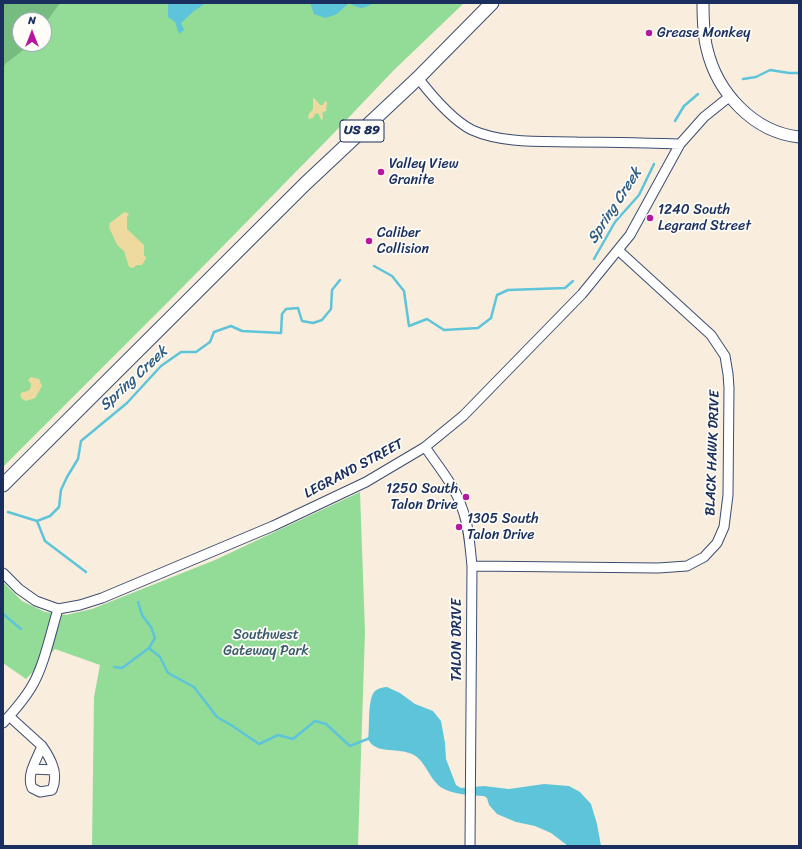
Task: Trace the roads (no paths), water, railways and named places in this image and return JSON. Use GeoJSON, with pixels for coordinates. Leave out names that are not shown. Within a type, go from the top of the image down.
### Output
{"type":"FeatureCollection","features":[{"type":"Feature","properties":{"kind":"highway","name":"US 89"},"geometry":{"type":"LineString","coordinates":[[3,485],[305,184],[418,78],[492,3]]}},
{"type":"Feature","properties":{"kind":"main road"},"geometry":{"type":"LineString","coordinates":[[703,3],[703,29],[707,49],[715,73],[729,97],[747,114],[766,127],[799,137]]}},
{"type":"Feature","properties":{"kind":"street"},"geometry":{"type":"LineString","coordinates":[[418,78],[429,93],[452,116],[472,130],[496,138],[538,141],[680,144]]}},
{"type":"Feature","properties":{"kind":"street","name":"LEGRAND STREET"},"geometry":{"type":"LineString","coordinates":[[58,609],[80,605],[102,598],[273,526],[366,482],[424,447],[463,416],[582,294],[630,235],[680,144],[704,117],[729,97]]}},
{"type":"Feature","properties":{"kind":"street","name":"BLACK HAWK DRIVE"},"geometry":{"type":"LineString","coordinates":[[472,566],[658,568],[687,566],[704,557],[716,543],[724,527],[728,495],[729,388],[725,356],[712,335],[618,250]]}},
{"type":"Feature","properties":{"kind":"street","name":"TALON DRIVE"},"geometry":{"type":"LineString","coordinates":[[424,447],[454,489],[462,507],[469,534],[472,566],[470,846]]}},
{"type":"Feature","properties":{"kind":"street"},"geometry":{"type":"LineString","coordinates":[[3,573],[19,589],[36,601],[58,609],[39,671],[33,685],[22,703],[6,720],[42,746],[50,758],[54,770],[55,783],[52,790],[40,792],[32,788],[30,782],[32,769],[42,746]]}},
{"type":"Feature","properties":{"kind":"street"},"geometry":{"type":"LineString","coordinates":[[32,769],[54,770]]}},
{"type":"Feature","properties":{"kind":"water"},"geometry":{"type":"Polygon","coordinates":[[[168,3],[206,3],[194,11],[181,23],[184,30],[179,34],[175,22],[168,17],[168,3]]]}},
{"type":"Feature","properties":{"kind":"water"},"geometry":{"type":"Polygon","coordinates":[[[310,3],[349,3],[337,14],[326,18],[314,14],[310,3]]]}},
{"type":"Feature","properties":{"kind":"water"},"geometry":{"type":"Polygon","coordinates":[[[349,3],[373,3],[361,8],[349,3]]]}},
{"type":"Feature","properties":{"kind":"water"},"geometry":{"type":"Polygon","coordinates":[[[387,687],[400,693],[415,704],[433,711],[441,721],[446,759],[456,785],[461,788],[484,786],[509,789],[544,784],[569,786],[580,792],[591,804],[597,824],[601,846],[568,846],[551,833],[535,826],[516,822],[497,814],[489,805],[487,798],[484,796],[457,793],[442,788],[437,784],[423,764],[415,756],[409,753],[381,749],[371,744],[368,739],[369,714],[372,695],[375,691],[387,687]]]}},
{"type":"Feature","properties":{"kind":"waterway","name":"Spring Creek"},"geometry":{"type":"LineString","coordinates":[[743,79],[756,77],[770,70],[799,73]]}},
{"type":"Feature","properties":{"kind":"waterway","name":"Spring Creek"},"geometry":{"type":"LineString","coordinates":[[675,121],[684,106],[698,94]]}},
{"type":"Feature","properties":{"kind":"waterway","name":"Spring Creek"},"geometry":{"type":"LineString","coordinates":[[594,259],[615,222],[639,195],[654,164]]}},
{"type":"Feature","properties":{"kind":"waterway","name":"Spring Creek"},"geometry":{"type":"LineString","coordinates":[[374,266],[392,276],[404,291],[409,326],[427,319],[444,330],[478,328],[491,318],[497,295],[508,290],[565,288],[573,281]]}},
{"type":"Feature","properties":{"kind":"waterway","name":"Spring Creek"},"geometry":{"type":"LineString","coordinates":[[8,512],[37,521],[50,516],[59,507],[61,490],[78,459],[81,441],[127,403],[161,366],[181,352],[196,352],[210,342],[214,332],[231,326],[242,331],[281,333],[282,314],[286,309],[298,308],[302,321],[313,323],[322,320],[331,309],[332,290],[340,280]]}},
{"type":"Feature","properties":{"kind":"waterway"},"geometry":{"type":"LineString","coordinates":[[37,521],[45,541],[86,572]]}},
{"type":"Feature","properties":{"kind":"waterway"},"geometry":{"type":"LineString","coordinates":[[138,602],[142,615],[151,627],[155,638],[149,648],[160,657],[168,673],[194,687],[217,717],[259,744],[278,735],[293,739],[315,721],[326,724],[350,746],[370,738]]}},
{"type":"Feature","properties":{"kind":"waterway"},"geometry":{"type":"LineString","coordinates":[[3,614],[21,629]]}},
{"type":"Feature","properties":{"kind":"waterway"},"geometry":{"type":"LineString","coordinates":[[114,667],[122,668],[149,648]]}},
{"type":"Feature","properties":{"kind":"place","name":"Grease Monkey"},"geometry":{"type":"Point","coordinates":[649,33]}},
{"type":"Feature","properties":{"kind":"place","name":"Valley View Granite"},"geometry":{"type":"Point","coordinates":[381,172]}},
{"type":"Feature","properties":{"kind":"place","name":"1240 South Legrand Street"},"geometry":{"type":"Point","coordinates":[650,218]}},
{"type":"Feature","properties":{"kind":"place","name":"Caliber Collision"},"geometry":{"type":"Point","coordinates":[369,241]}},
{"type":"Feature","properties":{"kind":"place","name":"1250 South Talon Drive"},"geometry":{"type":"Point","coordinates":[466,497]}},
{"type":"Feature","properties":{"kind":"place","name":"1305 South Talon Drive"},"geometry":{"type":"Point","coordinates":[459,527]}},
{"type":"Feature","properties":{"kind":"park label","name":"Southwest Gateway Park"},"geometry":{"type":"Point","coordinates":[266,644]}}]}
